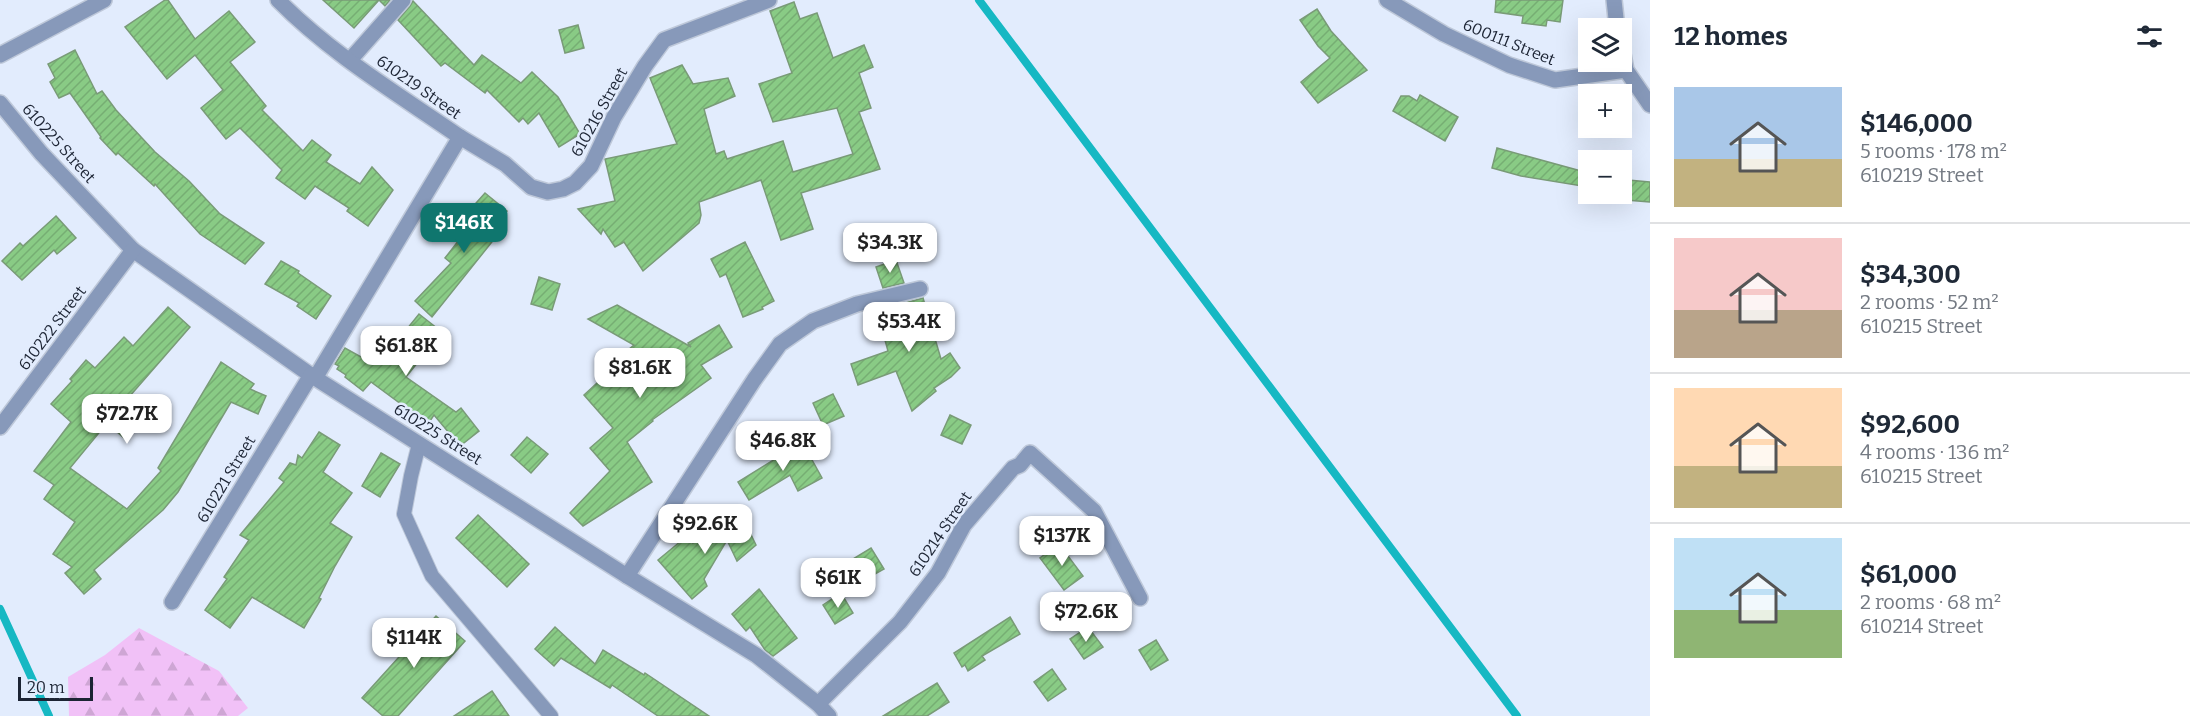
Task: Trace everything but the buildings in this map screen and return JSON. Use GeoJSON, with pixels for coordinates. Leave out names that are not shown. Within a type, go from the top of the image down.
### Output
{"type":"FeatureCollection","features":[{"type":"Feature","properties":{"kind":"street"},"geometry":{"type":"LineString","coordinates":[[0,55],[104,0]]}},
{"type":"Feature","properties":{"kind":"street","name":"610219 Street"},"geometry":{"type":"LineString","coordinates":[[278,0],[299,21],[350,60],[460,137],[317,375],[310,375]]}},
{"type":"Feature","properties":{"kind":"street"},"geometry":{"type":"LineString","coordinates":[[350,60],[403,0]]}},
{"type":"Feature","properties":{"kind":"street","name":"610216 Street"},"geometry":{"type":"LineString","coordinates":[[460,137],[506,164],[531,187],[548,192],[563,189],[575,183],[591,166],[614,117],[664,40],[769,0]]}},
{"type":"Feature","properties":{"kind":"street","name":"600111 Street"},"geometry":{"type":"LineString","coordinates":[[1387,0],[1466,45],[1509,65],[1555,80],[1612,72]]}},
{"type":"Feature","properties":{"kind":"street"},"geometry":{"type":"LineString","coordinates":[[1614,0],[1616,18]]}},
{"type":"Feature","properties":{"kind":"street"},"geometry":{"type":"LineString","coordinates":[[1627,72],[1650,105]]}},
{"type":"Feature","properties":{"kind":"street","name":"610225 Street"},"geometry":{"type":"LineString","coordinates":[[0,103],[41,153],[133,250],[310,375],[756,655],[818,704],[829,716]]}},
{"type":"Feature","properties":{"kind":"street","name":"610222 Street"},"geometry":{"type":"LineString","coordinates":[[0,427],[133,250]]}},
{"type":"Feature","properties":{"kind":"street"},"geometry":{"type":"LineString","coordinates":[[627,576],[747,389],[780,344],[813,321],[857,304],[920,289]]}},
{"type":"Feature","properties":{"kind":"street","name":"610221 Street"},"geometry":{"type":"LineString","coordinates":[[172,602],[310,375]]}},
{"type":"Feature","properties":{"kind":"street","name":"610214 Street"},"geometry":{"type":"LineString","coordinates":[[818,704],[900,622],[938,573],[964,525],[977,507],[1012,468],[1020,465],[1030,453],[1094,511],[1140,598]]}},
{"type":"Feature","properties":{"kind":"lane"},"geometry":{"type":"LineString","coordinates":[[419,444],[404,514],[432,576],[551,716]]}},
{"type":"Feature","properties":{"kind":"green space"},"geometry":{"type":"Polygon","coordinates":[[[139,628],[219,671],[248,708],[238,716],[69,716],[68,677],[105,655],[139,628]]]}},
{"type":"Feature","properties":{"kind":"waterway"},"geometry":{"type":"LineString","coordinates":[[979,0],[1517,716]]}},
{"type":"Feature","properties":{"kind":"waterway"},"geometry":{"type":"LineString","coordinates":[[0,609],[49,716]]}}]}
